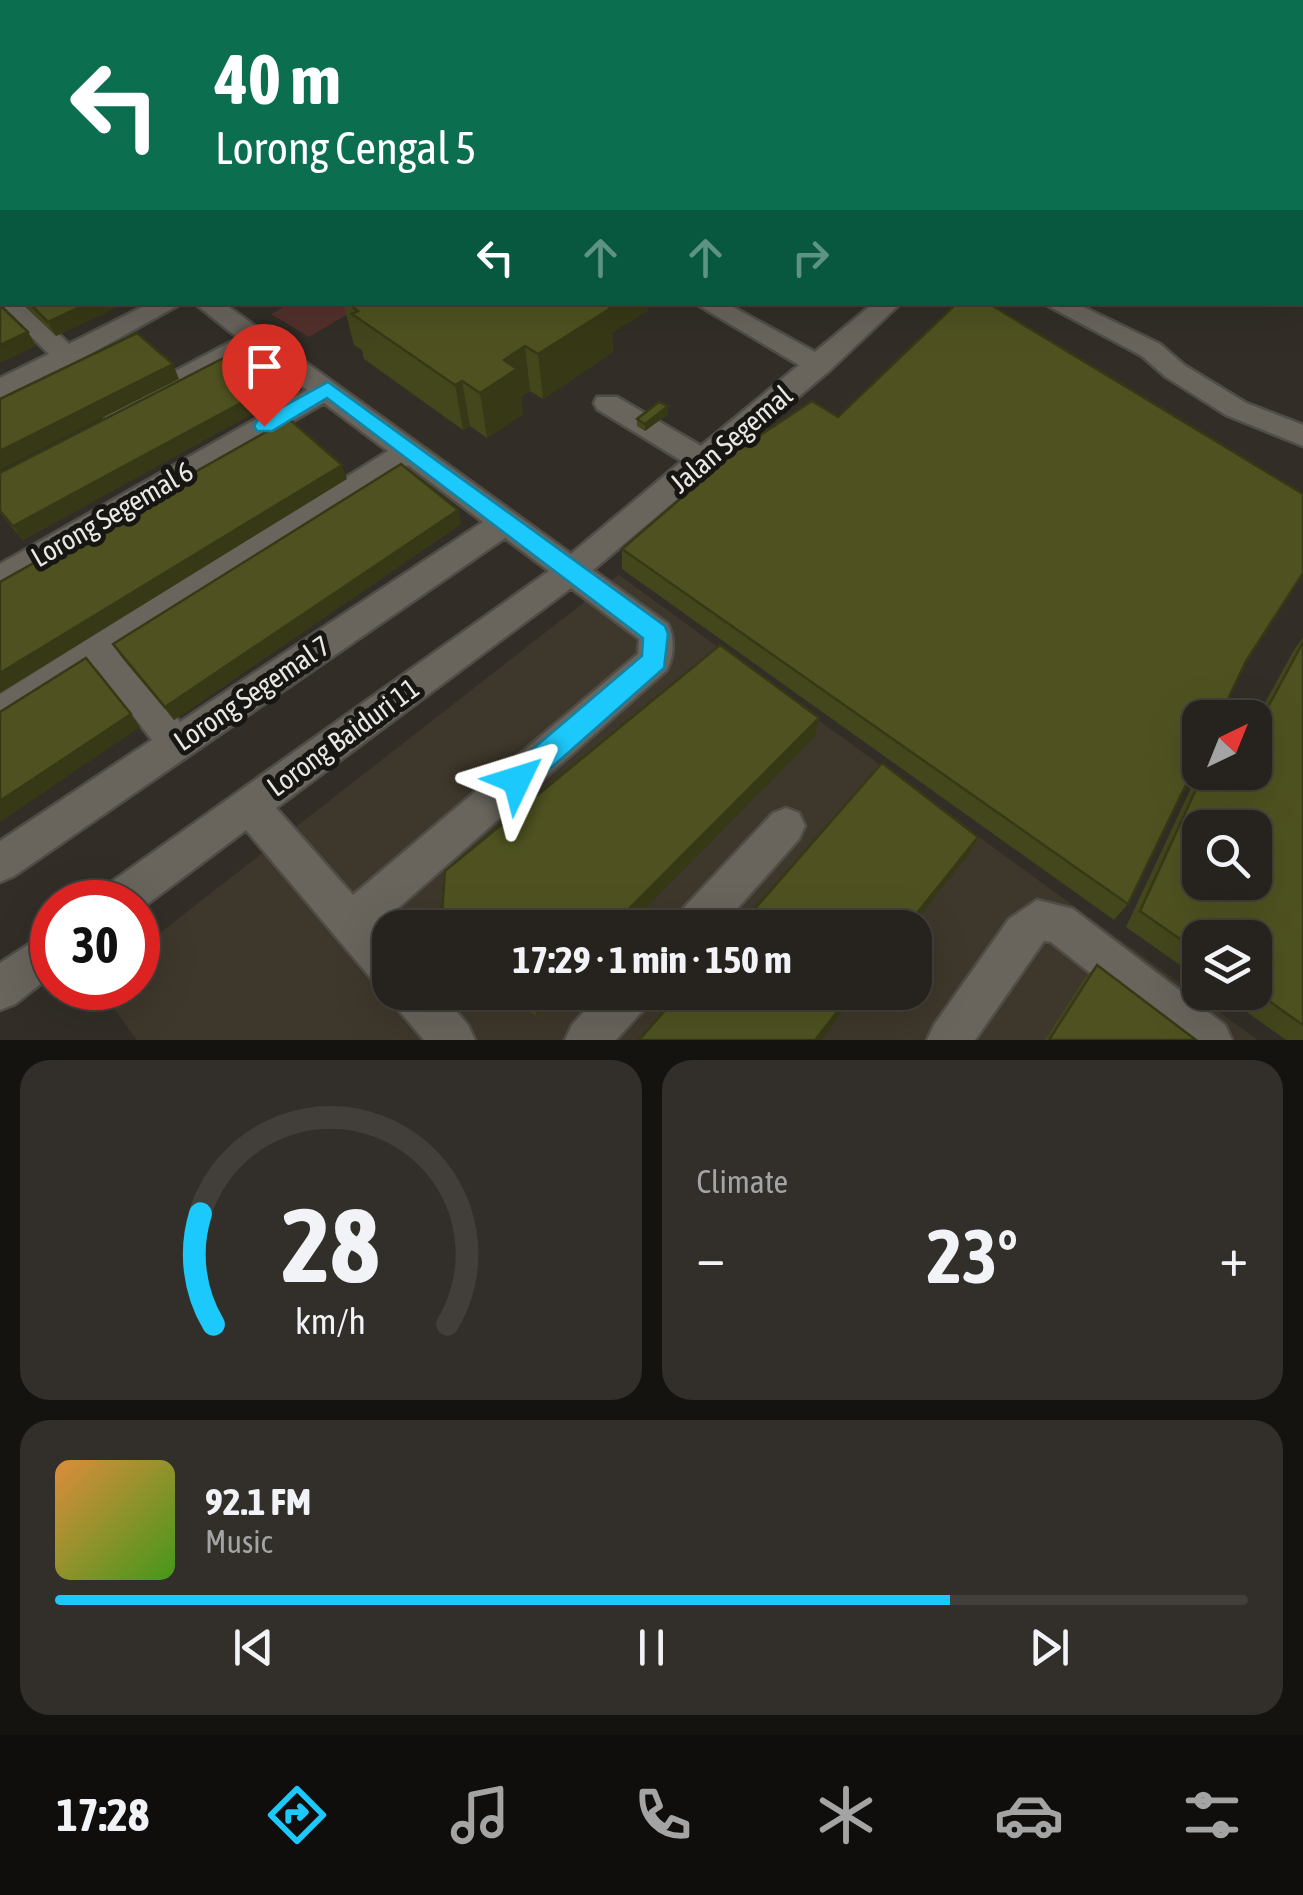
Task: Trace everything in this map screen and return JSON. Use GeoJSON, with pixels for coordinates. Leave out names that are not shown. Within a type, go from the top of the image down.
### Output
{"type":"FeatureCollection","features":[{"type":"Feature","properties":{"kind":"street"},"geometry":{"type":"LineString","coordinates":[[13,305],[67,356]]}},
{"type":"Feature","properties":{"kind":"street"},"geometry":{"type":"LineString","coordinates":[[0,389],[166,305]]}},
{"type":"Feature","properties":{"kind":"street"},"geometry":{"type":"LineString","coordinates":[[209,305],[656,634],[655,660],[351,923]]}},
{"type":"Feature","properties":{"kind":"street"},"geometry":{"type":"LineString","coordinates":[[711,305],[820,364]]}},
{"type":"Feature","properties":{"kind":"street","name":"Jalan Segemal"},"geometry":{"type":"LineString","coordinates":[[570,572],[887,305]]}},
{"type":"Feature","properties":{"kind":"street"},"geometry":{"type":"LineString","coordinates":[[1059,305],[1150,350],[1174,371],[1236,409],[1303,436]]}},
{"type":"Feature","properties":{"kind":"street"},"geometry":{"type":"LineString","coordinates":[[86,431],[258,338]]}},
{"type":"Feature","properties":{"kind":"street","name":"Lorong Segemal 6"},"geometry":{"type":"LineString","coordinates":[[3,571],[328,389]]}},
{"type":"Feature","properties":{"kind":"street"},"geometry":{"type":"LineString","coordinates":[[615,398],[712,456]]}},
{"type":"Feature","properties":{"kind":"street"},"geometry":{"type":"LineString","coordinates":[[0,712],[409,450]]}},
{"type":"Feature","properties":{"kind":"street","name":"Lorong Segemal 7"},"geometry":{"type":"LineString","coordinates":[[0,862],[504,523]]}},
{"type":"Feature","properties":{"kind":"street","name":"Lorong Baiduri 11"},"geometry":{"type":"LineString","coordinates":[[147,880],[570,572]]}},
{"type":"Feature","properties":{"kind":"street"},"geometry":{"type":"LineString","coordinates":[[99,648],[176,744]]}},
{"type":"Feature","properties":{"kind":"street"},"geometry":{"type":"LineString","coordinates":[[249,805],[372,947]]}},
{"type":"Feature","properties":{"kind":"street"},"geometry":{"type":"LineString","coordinates":[[709,910],[786,826]]}},
{"type":"Feature","properties":{"kind":"street"},"geometry":{"type":"LineString","coordinates":[[949,1040],[1023,933],[1037,920],[1059,923],[1210,1040]]}},
{"type":"Feature","properties":{"kind":"street"},"geometry":{"type":"LineString","coordinates":[[0,989],[30,966]]}},
{"type":"Feature","properties":{"kind":"street"},"geometry":{"type":"LineString","coordinates":[[427,1010],[453,1040]]}},
{"type":"Feature","properties":{"kind":"street"},"geometry":{"type":"LineString","coordinates":[[587,1040],[614,1010]]}},
{"type":"Feature","properties":{"kind":"shaded area"},"geometry":{"type":"Polygon","coordinates":[[[287,305],[364,305],[309,337],[271,314],[287,305]]]}},
{"type":"Feature","properties":{"kind":"shaded area"},"geometry":{"type":"Polygon","coordinates":[[[619,575],[1182,985],[1182,1010],[1217,1010],[1258,1040],[137,1040],[115,1010],[160,1010],[160,933],[619,575]]]}},
{"type":"Feature","properties":{"kind":"building"},"geometry":{"type":"Polygon","coordinates":[[[0,305],[28,332],[0,345],[0,305]]]}},
{"type":"Feature","properties":{"kind":"building"},"geometry":{"type":"Polygon","coordinates":[[[31,305],[85,305],[48,322],[31,305]]]}},
{"type":"Feature","properties":{"kind":"building"},"geometry":{"type":"Polygon","coordinates":[[[350,305],[611,308],[538,354],[525,346],[504,360],[517,369],[480,393],[462,381],[455,385],[352,314],[358,311],[350,305]]]}},
{"type":"Feature","properties":{"kind":"building"},"geometry":{"type":"Polygon","coordinates":[[[955,305],[991,305],[1303,494],[1303,573],[1246,661],[1228,700],[1182,700],[1183,790],[1128,904],[622,549],[736,451],[812,401],[838,417],[955,305]]]}},
{"type":"Feature","properties":{"kind":"building"},"geometry":{"type":"Polygon","coordinates":[[[137,333],[173,364],[0,451],[0,399],[137,333]]]}},
{"type":"Feature","properties":{"kind":"building"},"geometry":{"type":"Polygon","coordinates":[[[251,344],[291,376],[13,526],[0,511],[0,473],[251,344]]]}},
{"type":"Feature","properties":{"kind":"building"},"geometry":{"type":"Polygon","coordinates":[[[659,402],[668,406],[645,424],[637,419],[659,402]]]}},
{"type":"Feature","properties":{"kind":"building"},"geometry":{"type":"Polygon","coordinates":[[[289,419],[342,465],[0,673],[0,582],[289,419]]]}},
{"type":"Feature","properties":{"kind":"building"},"geometry":{"type":"Polygon","coordinates":[[[401,464],[458,510],[165,707],[113,644],[401,464]]]}},
{"type":"Feature","properties":{"kind":"building"},"geometry":{"type":"Polygon","coordinates":[[[1303,642],[1303,1025],[1272,1003],[1272,920],[1182,920],[1182,940],[1140,911],[1182,820],[1182,900],[1272,900],[1272,810],[1187,810],[1196,790],[1272,790],[1272,700],[1303,642]]]}},
{"type":"Feature","properties":{"kind":"building"},"geometry":{"type":"Polygon","coordinates":[[[720,645],[819,718],[628,910],[442,910],[445,871],[720,645]]]}},
{"type":"Feature","properties":{"kind":"building"},"geometry":{"type":"Polygon","coordinates":[[[86,658],[131,714],[0,801],[0,712],[86,658]]]}},
{"type":"Feature","properties":{"kind":"building"},"geometry":{"type":"Polygon","coordinates":[[[882,763],[978,837],[919,910],[754,910],[882,763]]]}},
{"type":"Feature","properties":{"kind":"building"},"geometry":{"type":"Polygon","coordinates":[[[1097,965],[1196,1040],[1049,1040],[1097,965]]]}},
{"type":"Feature","properties":{"kind":"building"},"geometry":{"type":"Polygon","coordinates":[[[665,1010],[839,1010],[815,1040],[639,1040],[665,1010]]]}},
{"type":"Feature","properties":{"kind":"route"},"geometry":{"type":"LineString","coordinates":[[264,426],[328,389],[656,634],[655,660],[517,780]]}}]}
